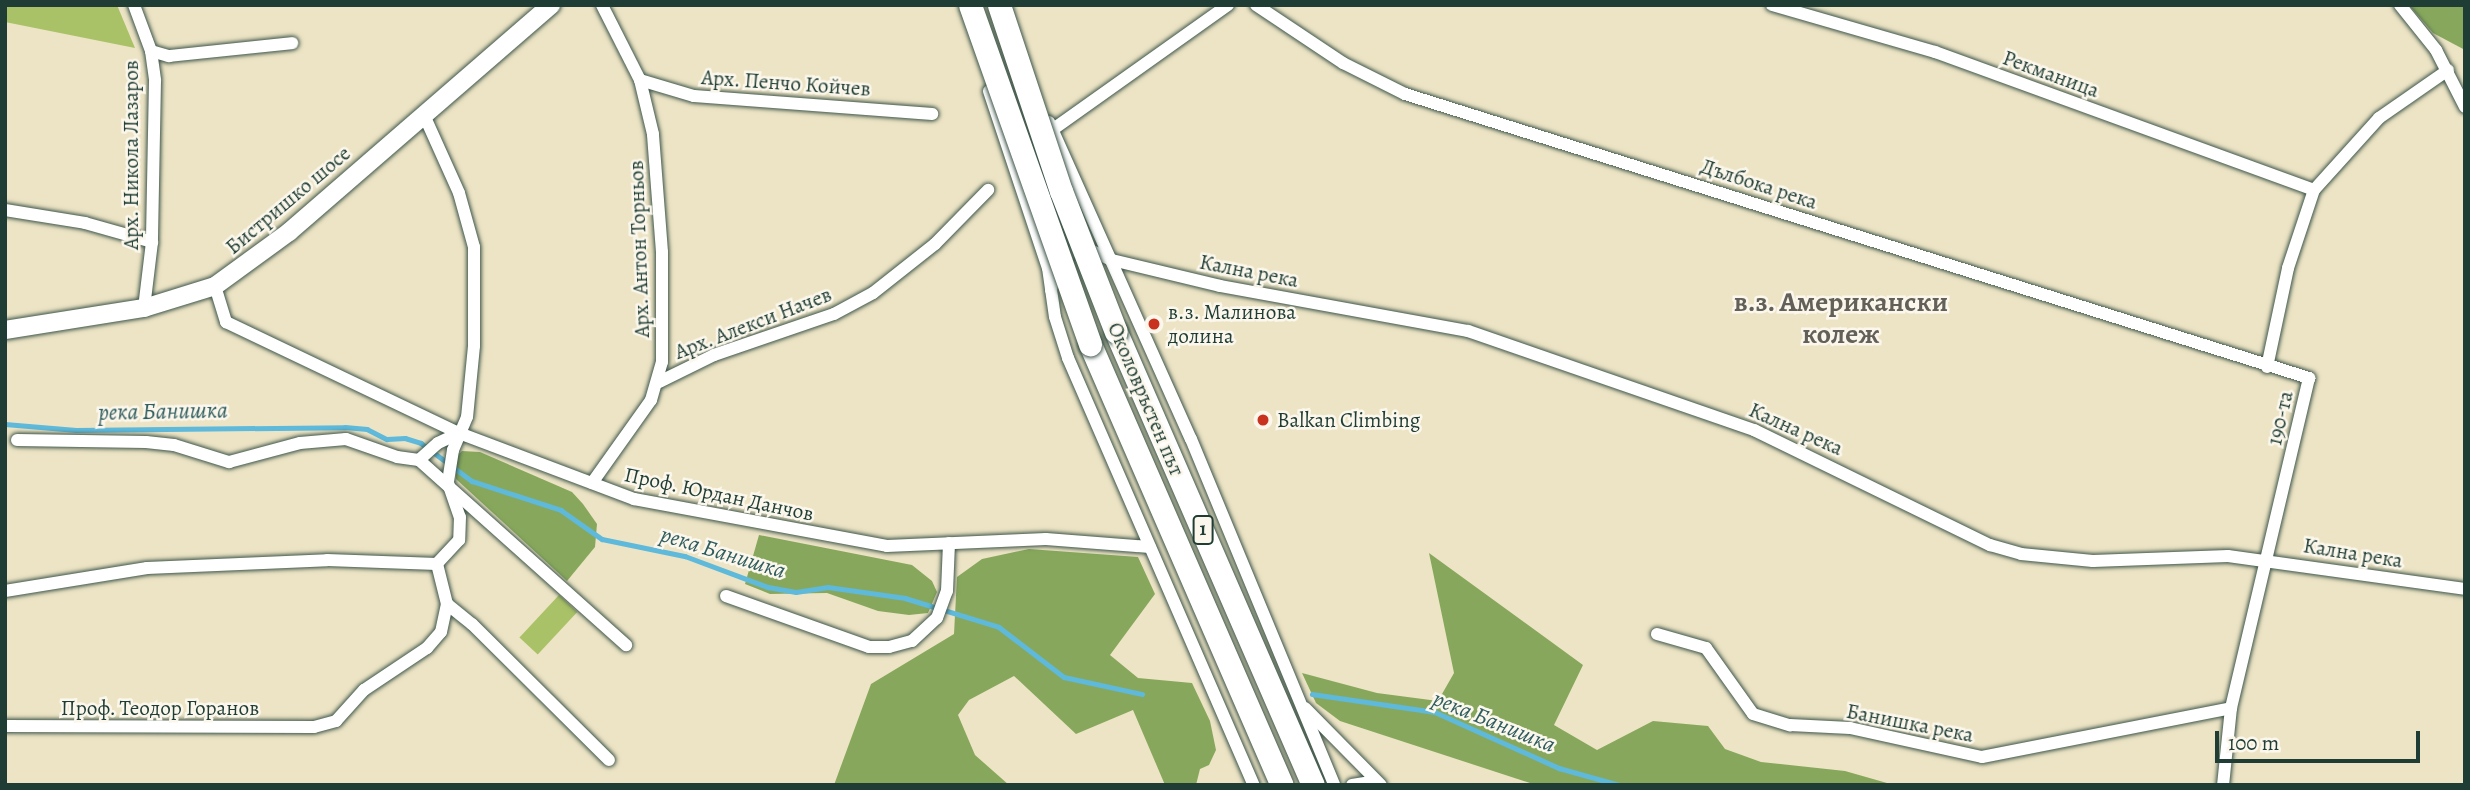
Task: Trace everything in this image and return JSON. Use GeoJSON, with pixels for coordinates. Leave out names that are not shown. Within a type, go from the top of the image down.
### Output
{"type":"FeatureCollection","features":[{"type":"Feature","properties":{"kind":"highway","name":"Околовръстен път"},"geometry":{"type":"LineString","coordinates":[[971,5],[1090,344],[1282,785]]}},
{"type":"Feature","properties":{"kind":"highway","name":"Околовръстен път"},"geometry":{"type":"LineString","coordinates":[[999,5],[1061,191],[1116,332],[1313,785]]}},
{"type":"Feature","properties":{"kind":"street","name":"Арх. Никола Лазаров"},"geometry":{"type":"LineString","coordinates":[[134,5],[151,51],[155,81],[152,242],[144,308]]}},
{"type":"Feature","properties":{"kind":"street","name":"Бистришко шосе"},"geometry":{"type":"LineString","coordinates":[[5,330],[144,308],[215,286],[279,240],[551,5]]}},
{"type":"Feature","properties":{"kind":"street","name":"Арх. Антон Торньов"},"geometry":{"type":"LineString","coordinates":[[602,5],[640,80],[658,179],[662,252],[659,382]]}},
{"type":"Feature","properties":{"kind":"street"},"geometry":{"type":"LineString","coordinates":[[961,5],[1037,231],[1068,358],[1254,785]]}},
{"type":"Feature","properties":{"kind":"street"},"geometry":{"type":"LineString","coordinates":[[1011,5],[1052,130],[1112,260],[1334,785]]}},
{"type":"Feature","properties":{"kind":"street"},"geometry":{"type":"LineString","coordinates":[[1052,130],[1228,5]]}},
{"type":"Feature","properties":{"kind":"street","name":"Дълбока река"},"geometry":{"type":"LineString","coordinates":[[1256,5],[1343,63],[1405,94],[2267,367]]}},
{"type":"Feature","properties":{"kind":"street","name":"Рекманица"},"geometry":{"type":"LineString","coordinates":[[1772,5],[1935,52],[2314,190]]}},
{"type":"Feature","properties":{"kind":"street"},"geometry":{"type":"LineString","coordinates":[[2400,5],[2448,70],[2465,107]]}},
{"type":"Feature","properties":{"kind":"street"},"geometry":{"type":"LineString","coordinates":[[151,51],[169,56],[292,43]]}},
{"type":"Feature","properties":{"kind":"street","name":"190-та"},"geometry":{"type":"LineString","coordinates":[[2223,785],[2231,708],[2309,378],[2267,367],[2288,268],[2314,190],[2379,118],[2448,70]]}},
{"type":"Feature","properties":{"kind":"street","name":"Арх. Пенчо Койчев"},"geometry":{"type":"LineString","coordinates":[[640,80],[694,96],[932,114]]}},
{"type":"Feature","properties":{"kind":"street"},"geometry":{"type":"LineString","coordinates":[[5,591],[147,568],[327,560],[437,564],[459,540],[460,517],[448,483],[453,450],[467,417],[474,346],[474,247],[459,193],[425,115]]}},
{"type":"Feature","properties":{"kind":"street","name":"Арх. Алекси Начев"},"geometry":{"type":"LineString","coordinates":[[659,382],[714,355],[823,319],[873,293],[935,244],[988,190]]}},
{"type":"Feature","properties":{"kind":"street"},"geometry":{"type":"LineString","coordinates":[[5,210],[85,223],[152,242]]}},
{"type":"Feature","properties":{"kind":"street","name":"Кална река"},"geometry":{"type":"LineString","coordinates":[[1051,290],[1057,264],[1073,251],[1096,250],[1112,260],[1220,286],[1468,331],[1754,430],[1990,545],[2021,555],[2056,561],[2228,556],[2465,589]]}},
{"type":"Feature","properties":{"kind":"street","name":"Проф. Юрдан Данчов"},"geometry":{"type":"LineString","coordinates":[[215,286],[226,322],[459,433],[634,499],[773,528],[887,546],[1046,539],[1150,547]]}},
{"type":"Feature","properties":{"kind":"street"},"geometry":{"type":"LineString","coordinates":[[592,482],[659,382]]}},
{"type":"Feature","properties":{"kind":"street"},"geometry":{"type":"LineString","coordinates":[[419,460],[438,443],[459,433]]}},
{"type":"Feature","properties":{"kind":"street"},"geometry":{"type":"LineString","coordinates":[[17,440],[146,442],[174,445],[229,462],[300,443],[346,439],[397,457],[419,460],[448,483],[626,645]]}},
{"type":"Feature","properties":{"kind":"street"},"geometry":{"type":"LineString","coordinates":[[726,596],[869,647],[912,641],[937,618],[947,591],[949,543]]}},
{"type":"Feature","properties":{"kind":"street"},"geometry":{"type":"LineString","coordinates":[[437,564],[447,604],[472,624],[609,760]]}},
{"type":"Feature","properties":{"kind":"street","name":"Проф. Теодор Горанов"},"geometry":{"type":"LineString","coordinates":[[5,726],[314,727],[336,721],[364,690],[427,648],[441,632],[447,604]]}},
{"type":"Feature","properties":{"kind":"street","name":"Банишка река"},"geometry":{"type":"LineString","coordinates":[[1657,634],[1706,648],[1753,715],[1790,725],[1850,728],[1982,757],[2231,708]]}},
{"type":"Feature","properties":{"kind":"street"},"geometry":{"type":"LineString","coordinates":[[1302,706],[1378,783]]}},
{"type":"Feature","properties":{"kind":"street"},"geometry":{"type":"LineString","coordinates":[[1242,760],[1247,785]]}},
{"type":"Feature","properties":{"kind":"street"},"geometry":{"type":"LineString","coordinates":[[1352,785],[1378,783]]}},
{"type":"Feature","properties":{"kind":"green space"},"geometry":{"type":"Polygon","coordinates":[[[5,5],[117,5],[135,48],[5,22],[5,5]]]}},
{"type":"Feature","properties":{"kind":"green space"},"geometry":{"type":"Polygon","coordinates":[[[2409,5],[2465,5],[2465,50],[2433,33],[2409,5]]]}},
{"type":"Feature","properties":{"kind":"green space"},"geometry":{"type":"Polygon","coordinates":[[[462,451],[480,452],[572,492],[583,504],[597,524],[595,547],[567,581],[456,479],[456,457],[462,451]]]}},
{"type":"Feature","properties":{"kind":"green space"},"geometry":{"type":"Polygon","coordinates":[[[759,535],[912,565],[932,581],[937,592],[928,613],[909,615],[878,611],[827,593],[770,594],[745,584],[759,535]]]}},
{"type":"Feature","properties":{"kind":"green space"},"geometry":{"type":"Polygon","coordinates":[[[1029,549],[1138,557],[1155,594],[1110,655],[1138,678],[1192,683],[1210,721],[1216,750],[1209,765],[1200,769],[1196,785],[1165,785],[1133,710],[1076,734],[1014,676],[969,700],[958,715],[975,755],[1009,785],[834,785],[871,684],[954,634],[957,577],[982,559],[1029,549]]]}},
{"type":"Feature","properties":{"kind":"green space"},"geometry":{"type":"Polygon","coordinates":[[[1429,553],[1583,665],[1554,725],[1597,750],[1653,721],[1708,726],[1725,749],[1761,762],[1845,771],[1894,785],[1536,785],[1340,721],[1316,703],[1302,673],[1377,693],[1438,701],[1454,673],[1429,553]]]}},
{"type":"Feature","properties":{"kind":"green space"},"geometry":{"type":"Polygon","coordinates":[[[559,595],[577,612],[538,654],[519,637],[559,595]]]}},
{"type":"Feature","properties":{"kind":"waterway","name":"река Банишка"},"geometry":{"type":"LineString","coordinates":[[5,424],[76,430],[345,427],[367,429],[387,439],[405,438],[421,443],[472,481],[561,510],[602,539],[685,556],[768,587],[796,592],[828,587],[905,598],[999,627],[1064,677],[1142,694]]}},
{"type":"Feature","properties":{"kind":"waterway","name":"река Банишка"},"geometry":{"type":"LineString","coordinates":[[1312,694],[1435,712],[1559,768],[1620,785]]}},
{"type":"Feature","properties":{"kind":"place","name":"в.з. Малинова долина"},"geometry":{"type":"Point","coordinates":[1154,324]}},
{"type":"Feature","properties":{"kind":"place","name":"Balkan Climbing"},"geometry":{"type":"Point","coordinates":[1263,420]}},
{"type":"Feature","properties":{"kind":"district","name":"в.з. Американски колеж"},"geometry":{"type":"Point","coordinates":[1841,318]}}]}
